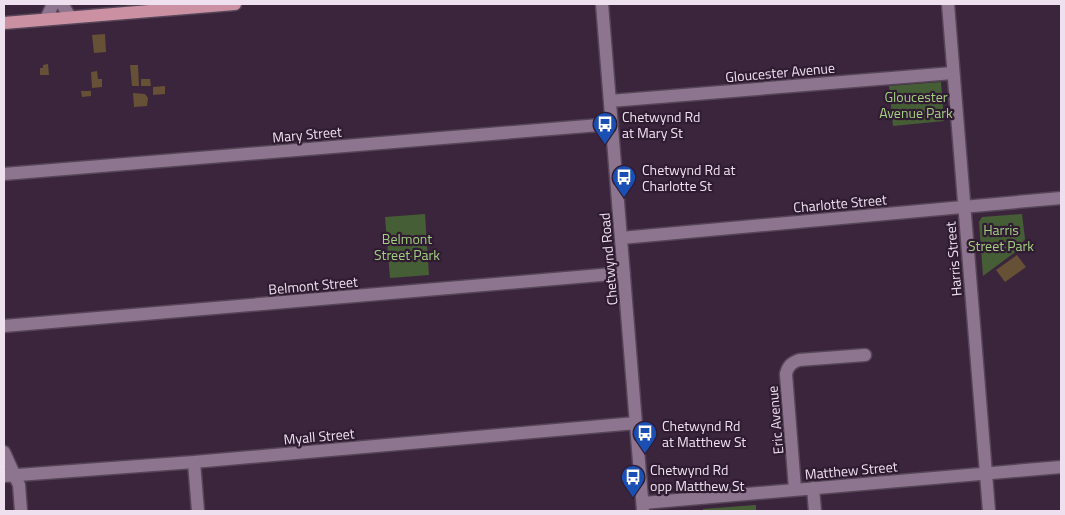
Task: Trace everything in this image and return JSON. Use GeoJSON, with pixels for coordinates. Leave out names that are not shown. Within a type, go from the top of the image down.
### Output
{"type":"FeatureCollection","features":[{"type":"Feature","properties":{"kind":"main road"},"geometry":{"type":"LineString","coordinates":[[4,23],[235,4]]}},
{"type":"Feature","properties":{"kind":"street"},"geometry":{"type":"LineString","coordinates":[[46,19],[53,4]]}},
{"type":"Feature","properties":{"kind":"street"},"geometry":{"type":"LineString","coordinates":[[62,4],[70,17]]}},
{"type":"Feature","properties":{"kind":"street","name":"Chetwynd Road"},"geometry":{"type":"LineString","coordinates":[[602,4],[643,507]]}},
{"type":"Feature","properties":{"kind":"street","name":"Harris Street"},"geometry":{"type":"LineString","coordinates":[[948,4],[988,511]]}},
{"type":"Feature","properties":{"kind":"street","name":"Gloucester Avenue"},"geometry":{"type":"LineString","coordinates":[[610,101],[953,73]]}},
{"type":"Feature","properties":{"kind":"street","name":"Mary Street"},"geometry":{"type":"LineString","coordinates":[[4,174],[612,124]]}},
{"type":"Feature","properties":{"kind":"street","name":"Charlotte Street"},"geometry":{"type":"LineString","coordinates":[[621,238],[1061,198]]}},
{"type":"Feature","properties":{"kind":"street","name":"Belmont Street"},"geometry":{"type":"LineString","coordinates":[[4,326],[624,274]]}},
{"type":"Feature","properties":{"kind":"street","name":"Eric Avenue"},"geometry":{"type":"LineString","coordinates":[[795,490],[786,374],[788,368],[792,363],[799,360],[865,355]]}},
{"type":"Feature","properties":{"kind":"street","name":"Myall Street"},"geometry":{"type":"LineString","coordinates":[[9,475],[194,462],[636,423]]}},
{"type":"Feature","properties":{"kind":"street"},"geometry":{"type":"LineString","coordinates":[[4,452],[9,475],[19,485],[21,511]]}},
{"type":"Feature","properties":{"kind":"street"},"geometry":{"type":"LineString","coordinates":[[194,462],[198,511]]}},
{"type":"Feature","properties":{"kind":"street","name":"Matthew Street"},"geometry":{"type":"LineString","coordinates":[[643,507],[813,488],[1061,467]]}},
{"type":"Feature","properties":{"kind":"street"},"geometry":{"type":"LineString","coordinates":[[813,488],[815,511]]}},
{"type":"Feature","properties":{"kind":"green space","name":"Gloucester Avenue Park"},"geometry":{"type":"Polygon","coordinates":[[[941,82],[944,121],[893,126],[889,86],[941,82]]]}},
{"type":"Feature","properties":{"kind":"green space","name":"Belmont Street Park"},"geometry":{"type":"Polygon","coordinates":[[[425,214],[429,275],[390,278],[385,217],[425,214]]]}},
{"type":"Feature","properties":{"kind":"green space","name":"Harris Street Park"},"geometry":{"type":"Polygon","coordinates":[[[1022,214],[1025,239],[1018,250],[983,276],[979,222],[982,217],[1022,214]]]}},
{"type":"Feature","properties":{"kind":"green space"},"geometry":{"type":"Polygon","coordinates":[[[756,505],[756,511],[703,511],[703,509],[756,505]]]}},
{"type":"Feature","properties":{"kind":"building"},"geometry":{"type":"Polygon","coordinates":[[[105,34],[106,52],[94,53],[92,35],[105,34]]]}},
{"type":"Feature","properties":{"kind":"building"},"geometry":{"type":"Polygon","coordinates":[[[48,64],[49,75],[40,75],[40,68],[48,64]]]}},
{"type":"Feature","properties":{"kind":"building"},"geometry":{"type":"Polygon","coordinates":[[[130,65],[138,65],[139,86],[132,86],[130,65]]]}},
{"type":"Feature","properties":{"kind":"building"},"geometry":{"type":"Polygon","coordinates":[[[97,71],[98,79],[102,79],[102,87],[92,88],[91,72],[97,71]]]}},
{"type":"Feature","properties":{"kind":"building"},"geometry":{"type":"Polygon","coordinates":[[[141,79],[150,79],[151,86],[141,86],[141,79]]]}},
{"type":"Feature","properties":{"kind":"building"},"geometry":{"type":"Polygon","coordinates":[[[165,86],[165,94],[153,95],[153,87],[165,86]]]}},
{"type":"Feature","properties":{"kind":"building"},"geometry":{"type":"Polygon","coordinates":[[[81,91],[91,91],[91,96],[82,97],[81,91]]]}},
{"type":"Feature","properties":{"kind":"building"},"geometry":{"type":"Polygon","coordinates":[[[133,93],[145,94],[148,98],[147,106],[134,107],[133,93]]]}},
{"type":"Feature","properties":{"kind":"building"},"geometry":{"type":"Polygon","coordinates":[[[1017,255],[1026,267],[1005,282],[996,270],[1017,255]]]}},
{"type":"Feature","properties":{"kind":"place","name":"Chetwynd Rd at Mary St"},"geometry":{"type":"Point","coordinates":[605,145]}},
{"type":"Feature","properties":{"kind":"place","name":"Chetwynd Rd at Charlotte St"},"geometry":{"type":"Point","coordinates":[624,198]}},
{"type":"Feature","properties":{"kind":"place","name":"Chetwynd Rd at Matthew St"},"geometry":{"type":"Point","coordinates":[645,454]}},
{"type":"Feature","properties":{"kind":"place","name":"Chetwynd Rd opp Matthew St"},"geometry":{"type":"Point","coordinates":[633,498]}}]}
